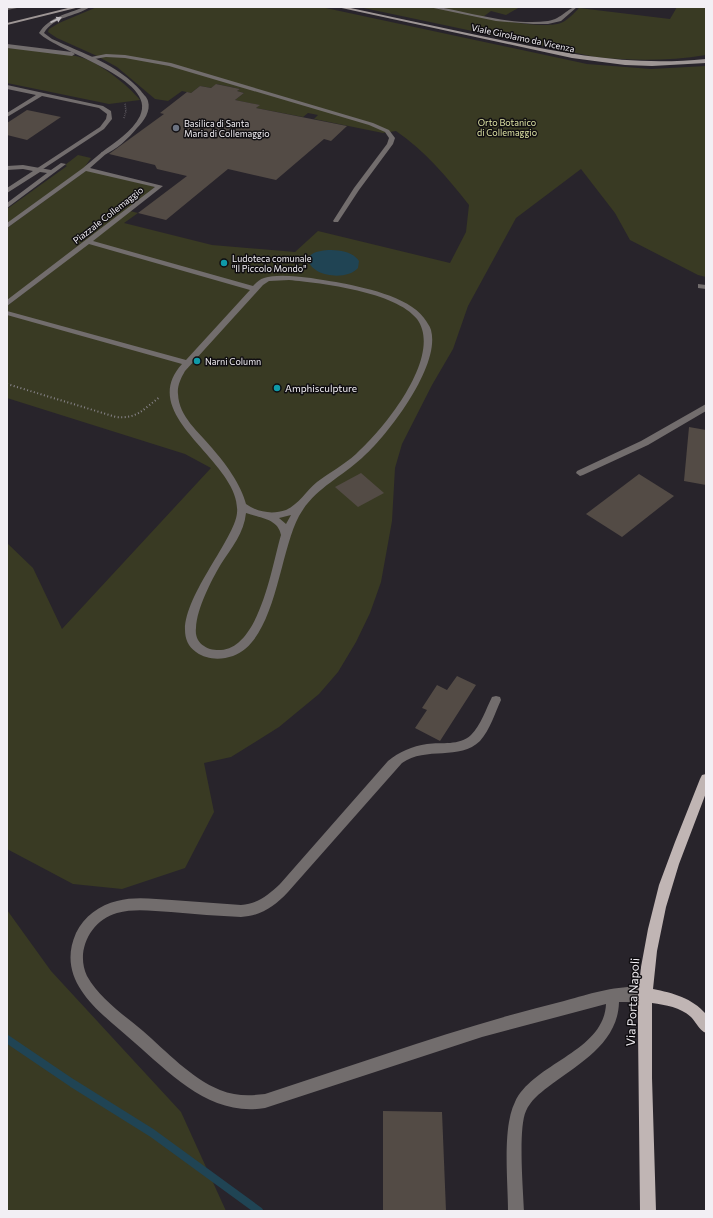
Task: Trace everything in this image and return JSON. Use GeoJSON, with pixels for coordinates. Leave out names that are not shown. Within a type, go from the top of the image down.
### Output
{"type":"FeatureCollection","features":[{"type":"Feature","properties":{"kind":"main road"},"geometry":{"type":"LineString","coordinates":[[7,24],[78,7]]}},
{"type":"Feature","properties":{"kind":"main road","name":"Viale Girolamo da Vicenza"},"geometry":{"type":"LineString","coordinates":[[339,7],[588,60],[647,65],[706,61]]}},
{"type":"Feature","properties":{"kind":"main road","name":"Via Porta Napoli"},"geometry":{"type":"LineString","coordinates":[[648,1211],[645,995],[650,952],[664,891],[676,852],[706,779]]}},
{"type":"Feature","properties":{"kind":"main road"},"geometry":{"type":"LineString","coordinates":[[645,995],[669,999],[687,1005],[701,1017],[706,1026]]}},
{"type":"Feature","properties":{"kind":"street"},"geometry":{"type":"LineString","coordinates":[[7,9],[15,7]]}},
{"type":"Feature","properties":{"kind":"street"},"geometry":{"type":"LineString","coordinates":[[7,226],[86,169],[139,124],[145,112],[146,102],[140,93],[127,82],[108,68],[53,41],[42,33],[46,26],[54,21],[88,7]]}},
{"type":"Feature","properties":{"kind":"street"},"geometry":{"type":"LineString","coordinates":[[431,7],[511,21],[541,23],[560,20],[575,7]]}},
{"type":"Feature","properties":{"kind":"street"},"geometry":{"type":"LineString","coordinates":[[26,48],[47,47],[52,44],[53,41]]}},
{"type":"Feature","properties":{"kind":"street"},"geometry":{"type":"LineString","coordinates":[[7,46],[88,57],[107,55],[126,56],[185,69],[371,124],[387,131],[392,138],[390,144],[356,189],[336,221]]}},
{"type":"Feature","properties":{"kind":"street"},"geometry":{"type":"LineString","coordinates":[[7,87],[101,107],[108,110],[111,116],[108,123],[98,131],[7,191]]}},
{"type":"Feature","properties":{"kind":"street"},"geometry":{"type":"LineString","coordinates":[[7,115],[41,94]]}},
{"type":"Feature","properties":{"kind":"street"},"geometry":{"type":"LineString","coordinates":[[8,204],[63,164]]}},
{"type":"Feature","properties":{"kind":"street"},"geometry":{"type":"LineString","coordinates":[[7,168],[20,167],[52,172]]}},
{"type":"Feature","properties":{"kind":"street","name":"Piazzale Collemaggio"},"geometry":{"type":"LineString","coordinates":[[7,304],[160,186],[86,169]]}},
{"type":"Feature","properties":{"kind":"street"},"geometry":{"type":"LineString","coordinates":[[88,242],[254,289]]}},
{"type":"Feature","properties":{"kind":"street"},"geometry":{"type":"LineString","coordinates":[[241,518],[249,513],[284,514],[295,510],[315,488],[359,456],[389,424],[414,383],[423,362],[428,342],[427,330],[422,320],[410,309],[388,299],[360,289],[316,281],[284,278],[265,280],[254,289],[187,363],[177,377],[173,392],[175,404],[181,417],[220,464],[239,495],[241,505],[241,518],[233,538],[208,579],[192,622],[190,631],[195,645],[206,652],[223,655],[232,653],[242,647],[248,640],[261,616],[286,535],[300,505]]}},
{"type":"Feature","properties":{"kind":"street"},"geometry":{"type":"LineString","coordinates":[[7,313],[187,363]]}},
{"type":"Feature","properties":{"kind":"street"},"geometry":{"type":"LineString","coordinates":[[580,473],[640,446],[685,421],[706,407]]}},
{"type":"Feature","properties":{"kind":"street"},"geometry":{"type":"LineString","coordinates":[[241,505],[247,510],[272,518],[279,522],[286,535]]}},
{"type":"Feature","properties":{"kind":"street"},"geometry":{"type":"LineString","coordinates":[[496,700],[476,736],[470,742],[455,747],[419,749],[402,757],[392,765],[284,888],[266,905],[251,910],[241,911],[139,904],[126,904],[114,907],[100,914],[84,930],[78,947],[77,960],[79,972],[90,990],[105,1007],[196,1084],[220,1097],[233,1101],[246,1102],[270,1100],[393,1058],[523,1017],[613,996],[645,995]]}},
{"type":"Feature","properties":{"kind":"street"},"geometry":{"type":"LineString","coordinates":[[516,1211],[515,1122],[519,1107],[533,1090],[588,1048],[605,1031],[611,1017],[613,996]]}},
{"type":"Feature","properties":{"kind":"path"},"geometry":{"type":"LineString","coordinates":[[7,384],[116,417],[125,418],[139,416],[159,398],[173,392]]}},
{"type":"Feature","properties":{"kind":"green space","name":"Orto Botanico di Collemaggio"},"geometry":{"type":"Polygon","coordinates":[[[97,7],[321,7],[587,64],[651,69],[706,66],[706,277],[698,275],[630,240],[615,213],[581,169],[516,218],[468,306],[453,349],[432,385],[402,444],[395,468],[392,521],[381,582],[370,613],[356,642],[338,672],[319,694],[279,727],[231,757],[204,763],[214,812],[185,868],[122,889],[73,884],[7,849],[7,543],[33,568],[62,629],[211,468],[185,454],[7,398],[7,306],[130,211],[138,213],[124,223],[212,245],[295,252],[318,231],[450,263],[466,232],[469,205],[435,165],[417,147],[396,131],[383,133],[314,119],[318,115],[308,113],[303,117],[256,108],[259,105],[235,100],[244,93],[237,91],[240,89],[217,84],[211,88],[200,86],[191,93],[182,91],[168,101],[155,99],[117,67],[97,56],[57,38],[48,32],[49,29],[59,23],[97,7]]]}},
{"type":"Feature","properties":{"kind":"green space"},"geometry":{"type":"Polygon","coordinates":[[[359,7],[520,7],[506,15],[491,11],[483,17],[524,24],[547,25],[563,22],[579,8],[670,19],[677,7],[706,7],[706,55],[651,60],[595,57],[359,7]]]}},
{"type":"Feature","properties":{"kind":"green space"},"geometry":{"type":"Polygon","coordinates":[[[7,48],[56,52],[83,58],[98,65],[114,76],[129,88],[140,100],[109,104],[7,83],[7,48]]]}},
{"type":"Feature","properties":{"kind":"green space"},"geometry":{"type":"Polygon","coordinates":[[[78,155],[91,158],[84,168],[7,224],[7,209],[67,166],[65,165],[78,155]]]}},
{"type":"Feature","properties":{"kind":"green space"},"geometry":{"type":"Polygon","coordinates":[[[87,170],[156,187],[7,302],[7,228],[87,170]]]}},
{"type":"Feature","properties":{"kind":"green space"},"geometry":{"type":"Polygon","coordinates":[[[7,910],[51,971],[181,1112],[226,1211],[7,1211],[7,910]]]}},
{"type":"Feature","properties":{"kind":"water"},"geometry":{"type":"Polygon","coordinates":[[[328,250],[341,251],[353,255],[359,261],[358,268],[346,275],[338,276],[322,273],[316,270],[308,259],[314,253],[328,250]]]}},
{"type":"Feature","properties":{"kind":"building"},"geometry":{"type":"Polygon","coordinates":[[[216,84],[240,89],[237,91],[244,93],[235,100],[260,105],[256,108],[347,126],[331,141],[324,139],[276,180],[228,169],[166,220],[138,213],[187,176],[157,169],[155,165],[109,154],[164,114],[160,113],[187,92],[191,93],[200,86],[211,88],[216,84]]]}},
{"type":"Feature","properties":{"kind":"building"},"geometry":{"type":"Polygon","coordinates":[[[27,110],[61,117],[27,140],[7,135],[7,123],[27,110]]]}},
{"type":"Feature","properties":{"kind":"building"},"geometry":{"type":"Polygon","coordinates":[[[689,427],[706,430],[706,485],[684,481],[689,427]]]}},
{"type":"Feature","properties":{"kind":"building"},"geometry":{"type":"Polygon","coordinates":[[[361,473],[384,493],[358,507],[335,487],[361,473]]]}},
{"type":"Feature","properties":{"kind":"building"},"geometry":{"type":"Polygon","coordinates":[[[639,474],[674,496],[622,537],[586,514],[639,474]]]}},
{"type":"Feature","properties":{"kind":"building"},"geometry":{"type":"Polygon","coordinates":[[[457,676],[476,685],[440,741],[415,728],[427,710],[422,708],[437,685],[447,690],[457,676]]]}},
{"type":"Feature","properties":{"kind":"building"},"geometry":{"type":"Polygon","coordinates":[[[383,1111],[442,1112],[446,1211],[383,1211],[383,1111]]]}},
{"type":"Feature","properties":{"kind":"waterway"},"geometry":{"type":"LineString","coordinates":[[7,1039],[72,1083],[152,1133],[259,1211]]}},
{"type":"Feature","properties":{"kind":"place","name":"Basilica di Santa Maria di Collemaggio"},"geometry":{"type":"Point","coordinates":[176,128]}},
{"type":"Feature","properties":{"kind":"place","name":"Ludoteca comunale \"Il Piccolo Mondo\""},"geometry":{"type":"Point","coordinates":[224,263]}},
{"type":"Feature","properties":{"kind":"place","name":"Narni Column"},"geometry":{"type":"Point","coordinates":[197,361]}},
{"type":"Feature","properties":{"kind":"place","name":"Amphisculpture"},"geometry":{"type":"Point","coordinates":[277,388]}}]}
